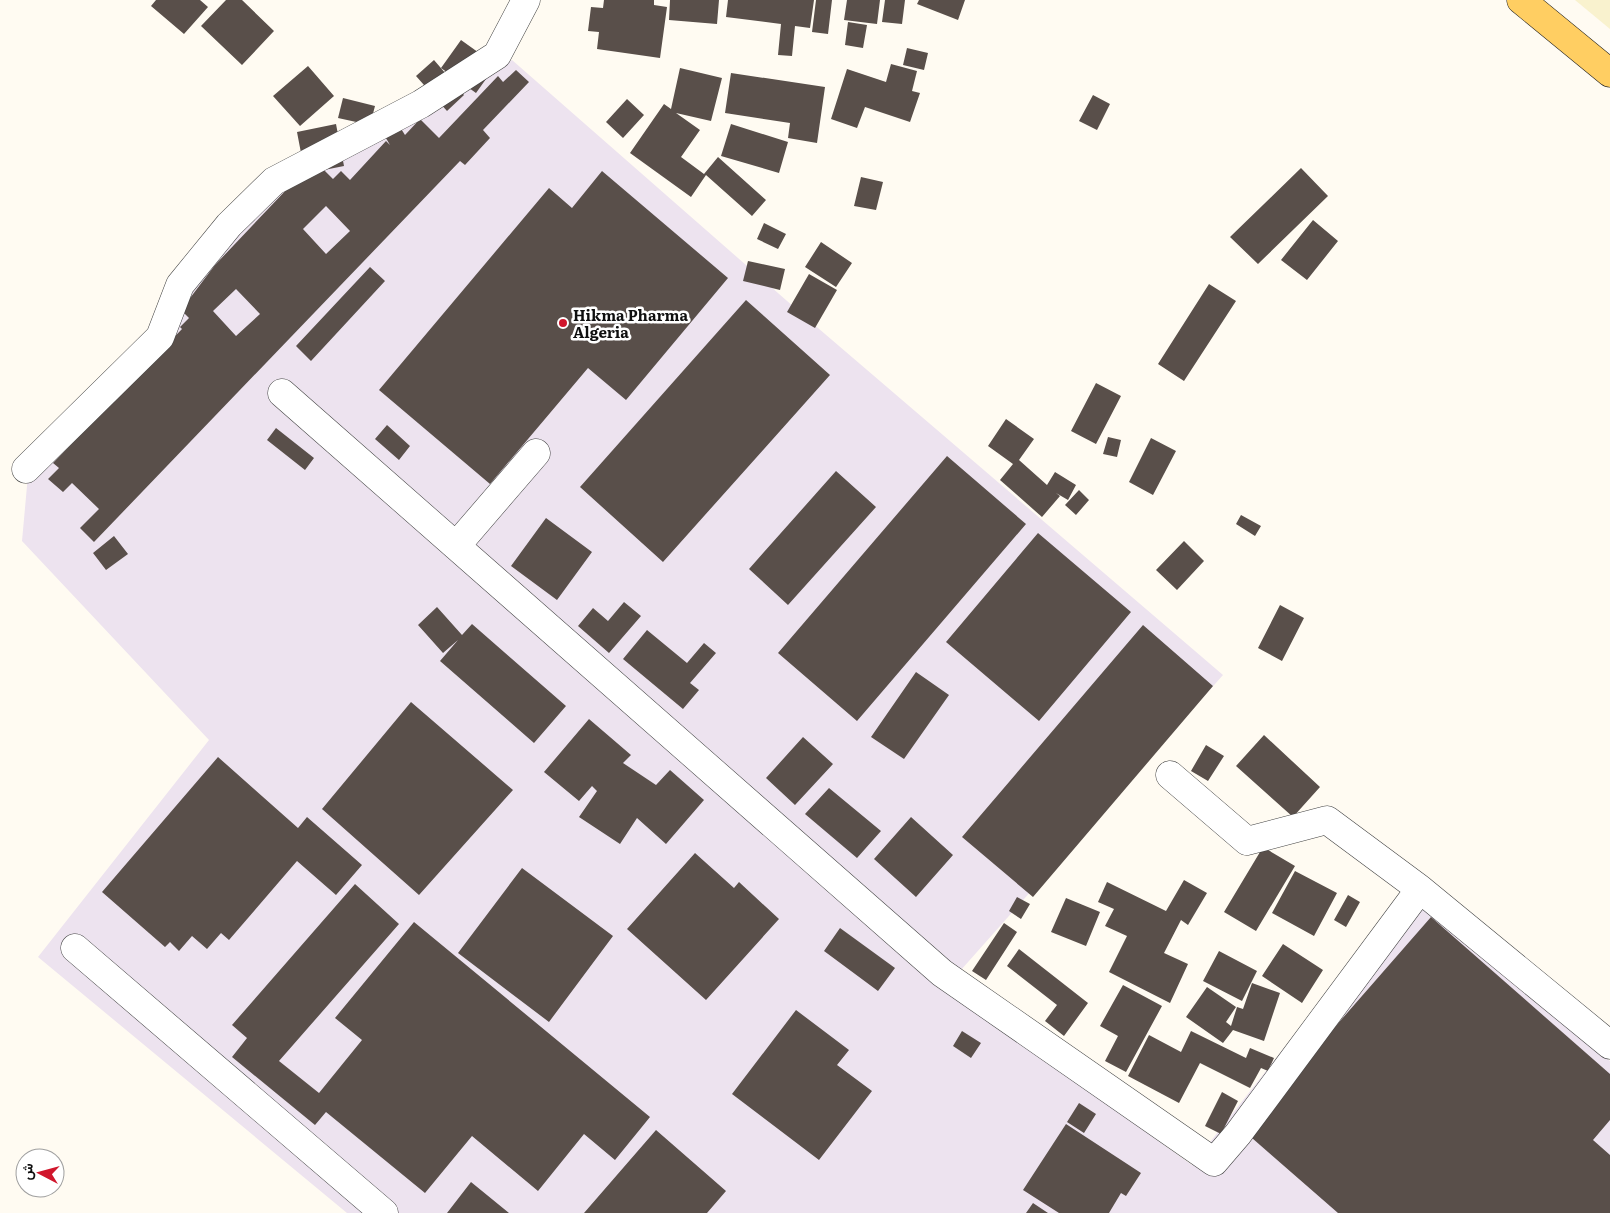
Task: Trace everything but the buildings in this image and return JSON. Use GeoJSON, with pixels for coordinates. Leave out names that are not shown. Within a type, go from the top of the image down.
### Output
{"type":"FeatureCollection","features":[{"type":"Feature","properties":{"kind":"main road"},"geometry":{"type":"LineString","coordinates":[[1520,0],[1610,73]]}},
{"type":"Feature","properties":{"kind":"street"},"geometry":{"type":"LineString","coordinates":[[26,469],[160,337],[180,285],[229,225],[274,181],[421,104],[497,55],[526,0]]}},
{"type":"Feature","properties":{"kind":"street"},"geometry":{"type":"LineString","coordinates":[[282,393],[942,973],[1214,1162],[1238,1134],[1420,889]]}},
{"type":"Feature","properties":{"kind":"street"},"geometry":{"type":"LineString","coordinates":[[456,546],[536,452]]}},
{"type":"Feature","properties":{"kind":"street"},"geometry":{"type":"LineString","coordinates":[[1170,775],[1246,841],[1327,820],[1420,889],[1610,1046]]}},
{"type":"Feature","properties":{"kind":"street"},"geometry":{"type":"LineString","coordinates":[[75,948],[384,1213]]}},
{"type":"Feature","properties":{"kind":"shaded area"},"geometry":{"type":"Polygon","coordinates":[[[1575,0],[1610,0],[1610,29],[1575,0]]]}},
{"type":"Feature","properties":{"kind":"shaded area"},"geometry":{"type":"Polygon","coordinates":[[[512,60],[811,322],[1223,675],[945,988],[1192,1165],[1408,890],[1610,1061],[1610,1213],[347,1213],[38,957],[209,740],[22,541],[28,475],[177,306],[213,258],[284,186],[418,114],[512,60]]]}},
{"type":"Feature","properties":{"kind":"place","name":"Hikma Pharma Algeria"},"geometry":{"type":"Point","coordinates":[563,323]}}]}
